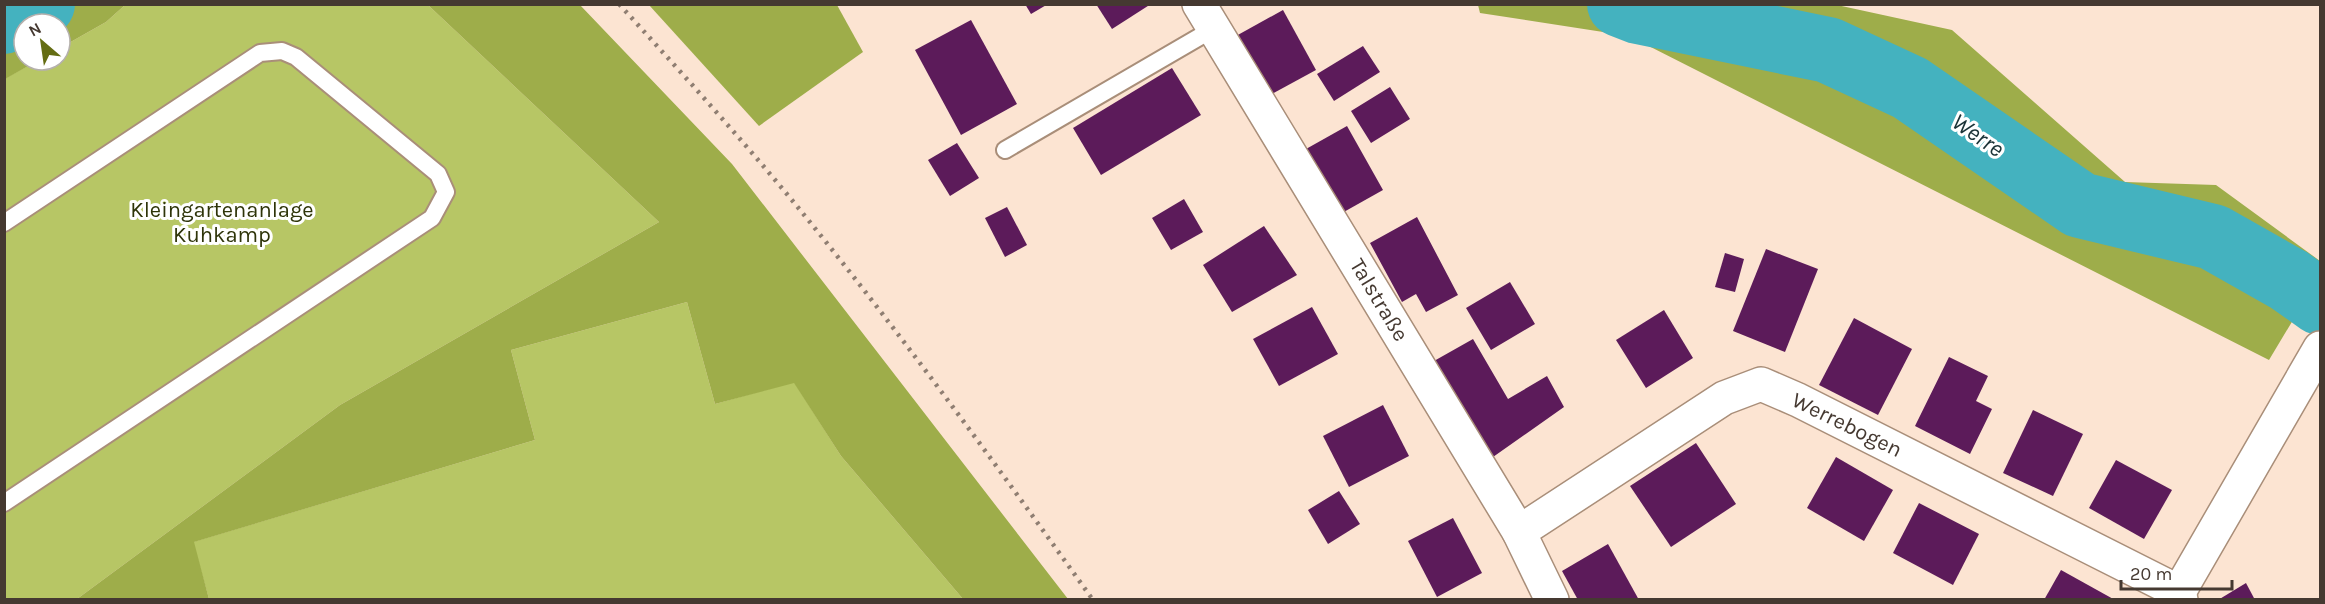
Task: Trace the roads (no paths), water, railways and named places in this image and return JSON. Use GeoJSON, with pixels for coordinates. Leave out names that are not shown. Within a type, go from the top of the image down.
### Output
{"type":"FeatureCollection","features":[{"type":"Feature","properties":{"kind":"street","name":"Talstraße"},"geometry":{"type":"LineString","coordinates":[[1206,16],[1518,532],[1552,600]]}},
{"type":"Feature","properties":{"kind":"street"},"geometry":{"type":"LineString","coordinates":[[2180,596],[2316,356]]}},
{"type":"Feature","properties":{"kind":"street","name":"Werrebogen"},"geometry":{"type":"LineString","coordinates":[[1518,532],[1724,398],[1761,384],[1798,399],[2180,596]]}},
{"type":"Feature","properties":{"kind":"lane"},"geometry":{"type":"LineString","coordinates":[[1005,150],[1206,16]]}},
{"type":"Feature","properties":{"kind":"lane"},"geometry":{"type":"LineString","coordinates":[[4,223],[260,53],[282,51],[296,57],[438,174],[446,192],[432,218],[4,503]]}},
{"type":"Feature","properties":{"kind":"waterway","name":"Werre"},"geometry":{"type":"LineString","coordinates":[[4,21],[42,4]]}},
{"type":"Feature","properties":{"kind":"waterway","name":"Werre"},"geometry":{"type":"LineString","coordinates":[[1620,4],[1638,11],[1828,50],[1910,88],[2080,205],[2213,237],[2289,280],[2320,302]]}},
{"type":"Feature","properties":{"kind":"railway"},"geometry":{"type":"LineString","coordinates":[[619,4],[753,154],[835,253],[948,400],[1093,600]]}},
{"type":"Feature","properties":{"kind":"park label","name":"Kleingartenanlage Kuhkamp"},"geometry":{"type":"Point","coordinates":[222,222]}}]}
